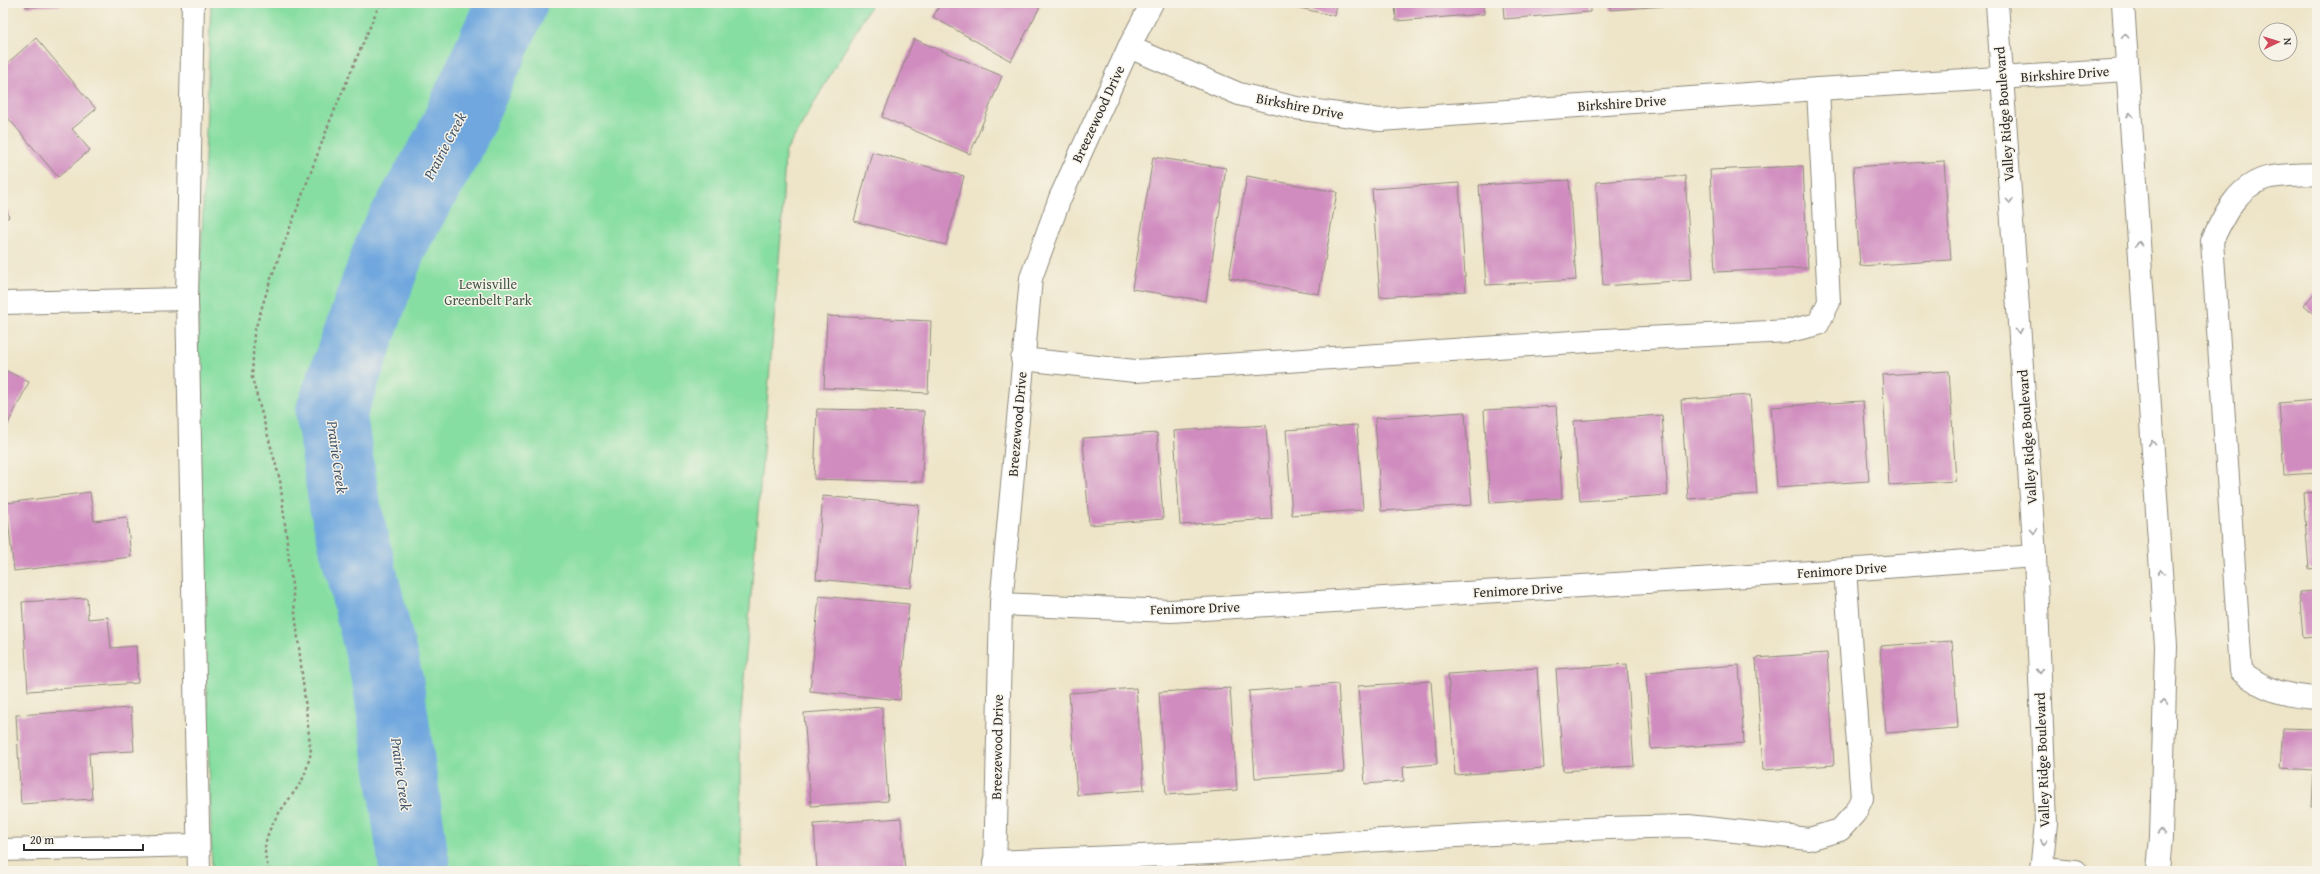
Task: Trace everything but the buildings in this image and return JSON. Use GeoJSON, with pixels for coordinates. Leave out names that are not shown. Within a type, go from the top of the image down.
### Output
{"type":"FeatureCollection","features":[{"type":"Feature","properties":{"kind":"street"},"geometry":{"type":"LineString","coordinates":[[193,3],[187,299],[199,871]]}},
{"type":"Feature","properties":{"kind":"street","name":"Breezewood Drive"},"geometry":{"type":"LineString","coordinates":[[995,867],[1001,604],[1022,359],[1031,278],[1060,198],[1129,47],[1152,3]]}},
{"type":"Feature","properties":{"kind":"street","name":"Valley Ridge Boulevard"},"geometry":{"type":"LineString","coordinates":[[1996,3],[2035,556],[2046,823],[2041,869]]}},
{"type":"Feature","properties":{"kind":"street"},"geometry":{"type":"LineString","coordinates":[[2123,3],[2166,646],[2161,837],[2158,871]]}},
{"type":"Feature","properties":{"kind":"street","name":"Birkshire Drive"},"geometry":{"type":"LineString","coordinates":[[1129,47],[1239,94],[1296,108],[1380,120],[1818,89],[2001,79],[2127,70]]}},
{"type":"Feature","properties":{"kind":"street"},"geometry":{"type":"LineString","coordinates":[[1022,359],[1135,372],[1604,340],[1790,331],[1818,324],[1829,302],[1818,89]]}},
{"type":"Feature","properties":{"kind":"street"},"geometry":{"type":"LineString","coordinates":[[2317,174],[2268,178],[2246,189],[2227,209],[2212,241],[2241,671],[2257,685],[2294,696],[2317,698]]}},
{"type":"Feature","properties":{"kind":"street"},"geometry":{"type":"LineString","coordinates":[[3,303],[187,299]]}},
{"type":"Feature","properties":{"kind":"street","name":"Fenimore Drive"},"geometry":{"type":"LineString","coordinates":[[1001,604],[1171,611],[1845,570],[2035,556]]}},
{"type":"Feature","properties":{"kind":"street"},"geometry":{"type":"LineString","coordinates":[[995,867],[1213,853],[1364,841],[1608,828],[1688,826],[1809,839],[1840,830],[1855,813],[1862,798],[1845,570]]}},
{"type":"Feature","properties":{"kind":"street"},"geometry":{"type":"LineString","coordinates":[[3,850],[198,845]]}},
{"type":"Feature","properties":{"kind":"street"},"geometry":{"type":"LineString","coordinates":[[2041,869],[2076,871]]}},
{"type":"Feature","properties":{"kind":"path"},"geometry":{"type":"LineString","coordinates":[[270,871],[264,846],[269,829],[302,781],[311,753],[280,480],[252,378],[254,333],[270,281],[330,121],[380,3]]}},
{"type":"Feature","properties":{"kind":"green space","name":"Lewisville Greenbelt Park"},"geometry":{"type":"Polygon","coordinates":[[[211,3],[872,3],[785,153],[781,236],[740,726],[740,871],[212,871],[197,360],[211,3]]]}},
{"type":"Feature","properties":{"kind":"waterway","name":"Prairie Creek"},"geometry":{"type":"LineString","coordinates":[[415,871],[388,682],[344,502],[331,413],[392,242],[449,143],[512,3]]}}]}
